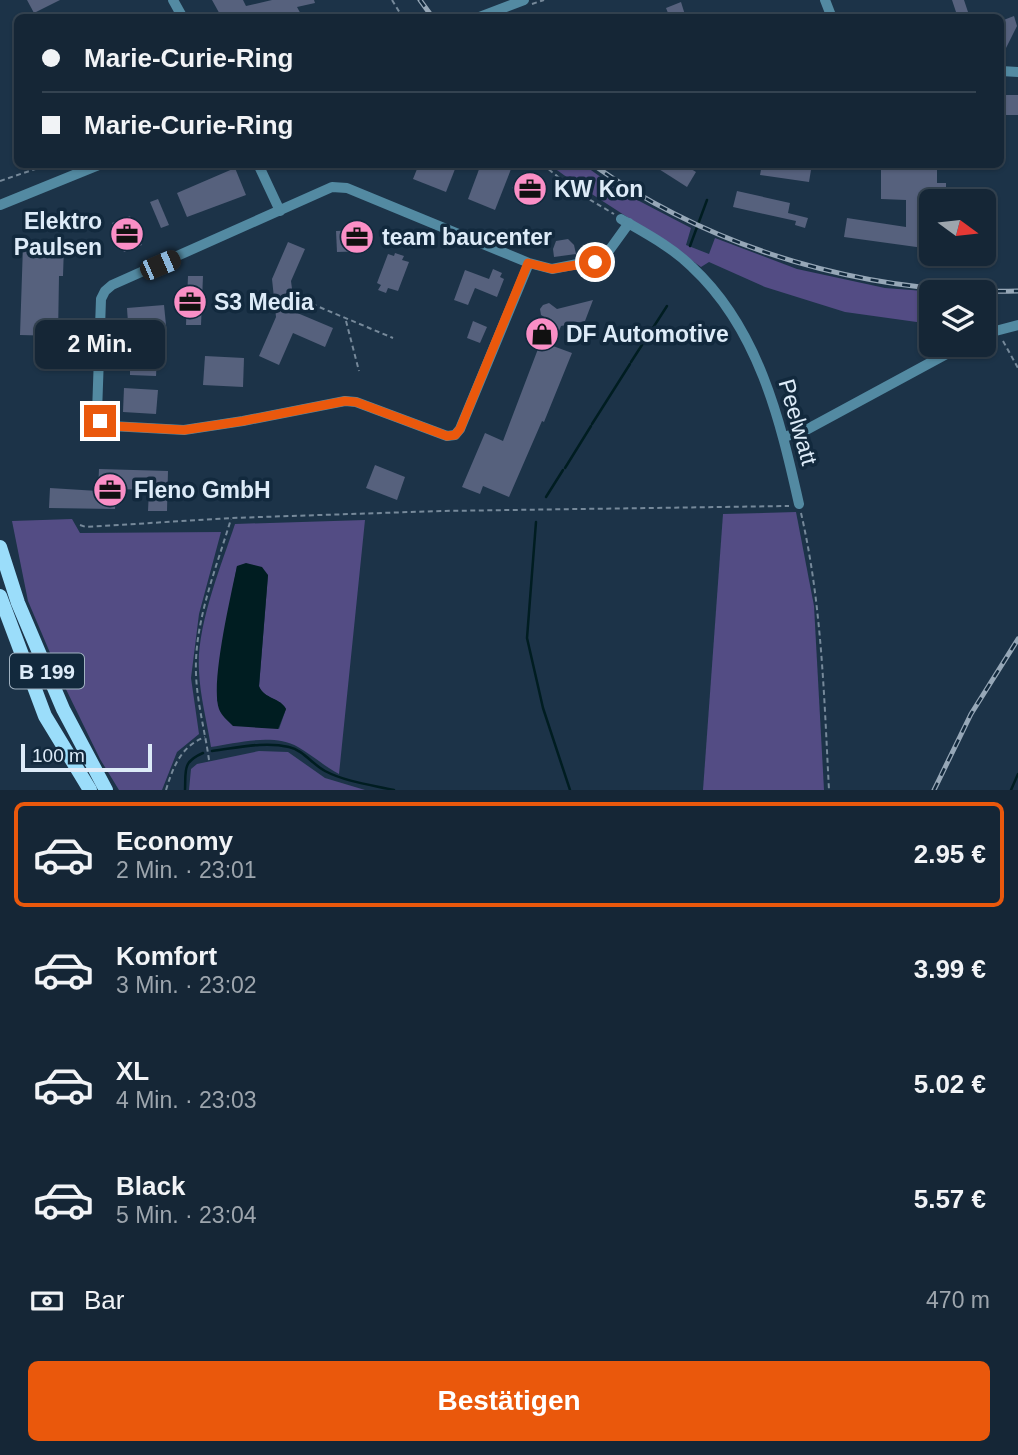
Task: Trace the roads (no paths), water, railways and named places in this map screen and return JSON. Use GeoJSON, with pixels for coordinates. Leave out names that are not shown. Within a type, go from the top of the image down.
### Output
{"type":"FeatureCollection","features":[{"type":"Feature","properties":{"kind":"main road","name":"B 199"},"geometry":{"type":"LineString","coordinates":[[0,547],[18,603],[63,709],[106,790]]}},
{"type":"Feature","properties":{"kind":"main road","name":"B 199"},"geometry":{"type":"LineString","coordinates":[[0,596],[46,716],[90,790]]}},
{"type":"Feature","properties":{"kind":"street"},"geometry":{"type":"LineString","coordinates":[[487,14],[524,0]]}},
{"type":"Feature","properties":{"kind":"street"},"geometry":{"type":"LineString","coordinates":[[0,205],[91,168]]}},
{"type":"Feature","properties":{"kind":"street"},"geometry":{"type":"LineString","coordinates":[[260,168],[280,211]]}},
{"type":"Feature","properties":{"kind":"street"},"geometry":{"type":"LineString","coordinates":[[332,187],[348,188],[528,263],[460,429],[455,435],[447,436],[356,402],[345,401],[184,430],[111,426],[100,421],[97,413],[101,299],[106,290],[332,187]]}},
{"type":"Feature","properties":{"kind":"street","name":"Peelwatt"},"geometry":{"type":"LineString","coordinates":[[528,263],[552,269],[603,259],[625,221],[672,250],[692,266],[724,301],[759,365],[784,437],[797,504]]}},
{"type":"Feature","properties":{"kind":"street"},"geometry":{"type":"LineString","coordinates":[[996,331],[1018,325]]}},
{"type":"Feature","properties":{"kind":"street"},"geometry":{"type":"LineString","coordinates":[[784,437],[806,430],[941,357]]}},
{"type":"Feature","properties":{"kind":"waterway"},"geometry":{"type":"LineString","coordinates":[[690,246],[707,200]]}},
{"type":"Feature","properties":{"kind":"waterway"},"geometry":{"type":"LineString","coordinates":[[631,362],[667,306]]}},
{"type":"Feature","properties":{"kind":"waterway"},"geometry":{"type":"LineString","coordinates":[[592,424],[630,364]]}},
{"type":"Feature","properties":{"kind":"waterway"},"geometry":{"type":"LineString","coordinates":[[565,468],[591,426]]}},
{"type":"Feature","properties":{"kind":"waterway"},"geometry":{"type":"LineString","coordinates":[[546,497],[563,470]]}},
{"type":"Feature","properties":{"kind":"waterway"},"geometry":{"type":"LineString","coordinates":[[536,522],[527,638],[543,708],[570,790]]}},
{"type":"Feature","properties":{"kind":"waterway"},"geometry":{"type":"LineString","coordinates":[[212,751],[280,745],[299,751],[333,775],[394,790]]}},
{"type":"Feature","properties":{"kind":"waterway"},"geometry":{"type":"LineString","coordinates":[[185,790],[188,763],[203,753]]}},
{"type":"Feature","properties":{"kind":"waterway"},"geometry":{"type":"LineString","coordinates":[[1011,790],[1018,774]]}},
{"type":"Feature","properties":{"kind":"railway"},"geometry":{"type":"LineString","coordinates":[[420,0],[430,14]]}},
{"type":"Feature","properties":{"kind":"railway"},"geometry":{"type":"LineString","coordinates":[[598,168],[639,195],[689,221],[795,262],[850,276],[905,285],[1018,291]]}},
{"type":"Feature","properties":{"kind":"railway"},"geometry":{"type":"LineString","coordinates":[[934,790],[971,714],[1018,639]]}},
{"type":"Feature","properties":{"kind":"place","name":"KW Kon"},"geometry":{"type":"Point","coordinates":[530,189]}},
{"type":"Feature","properties":{"kind":"place","name":"Elektro Paulsen"},"geometry":{"type":"Point","coordinates":[127,234]}},
{"type":"Feature","properties":{"kind":"place","name":"team baucenter"},"geometry":{"type":"Point","coordinates":[357,237]}},
{"type":"Feature","properties":{"kind":"place","name":"S3 Media"},"geometry":{"type":"Point","coordinates":[190,302]}},
{"type":"Feature","properties":{"kind":"place","name":"DF Automotive"},"geometry":{"type":"Point","coordinates":[542,334]}},
{"type":"Feature","properties":{"kind":"place","name":"Fleno GmbH"},"geometry":{"type":"Point","coordinates":[110,490]}}]}
